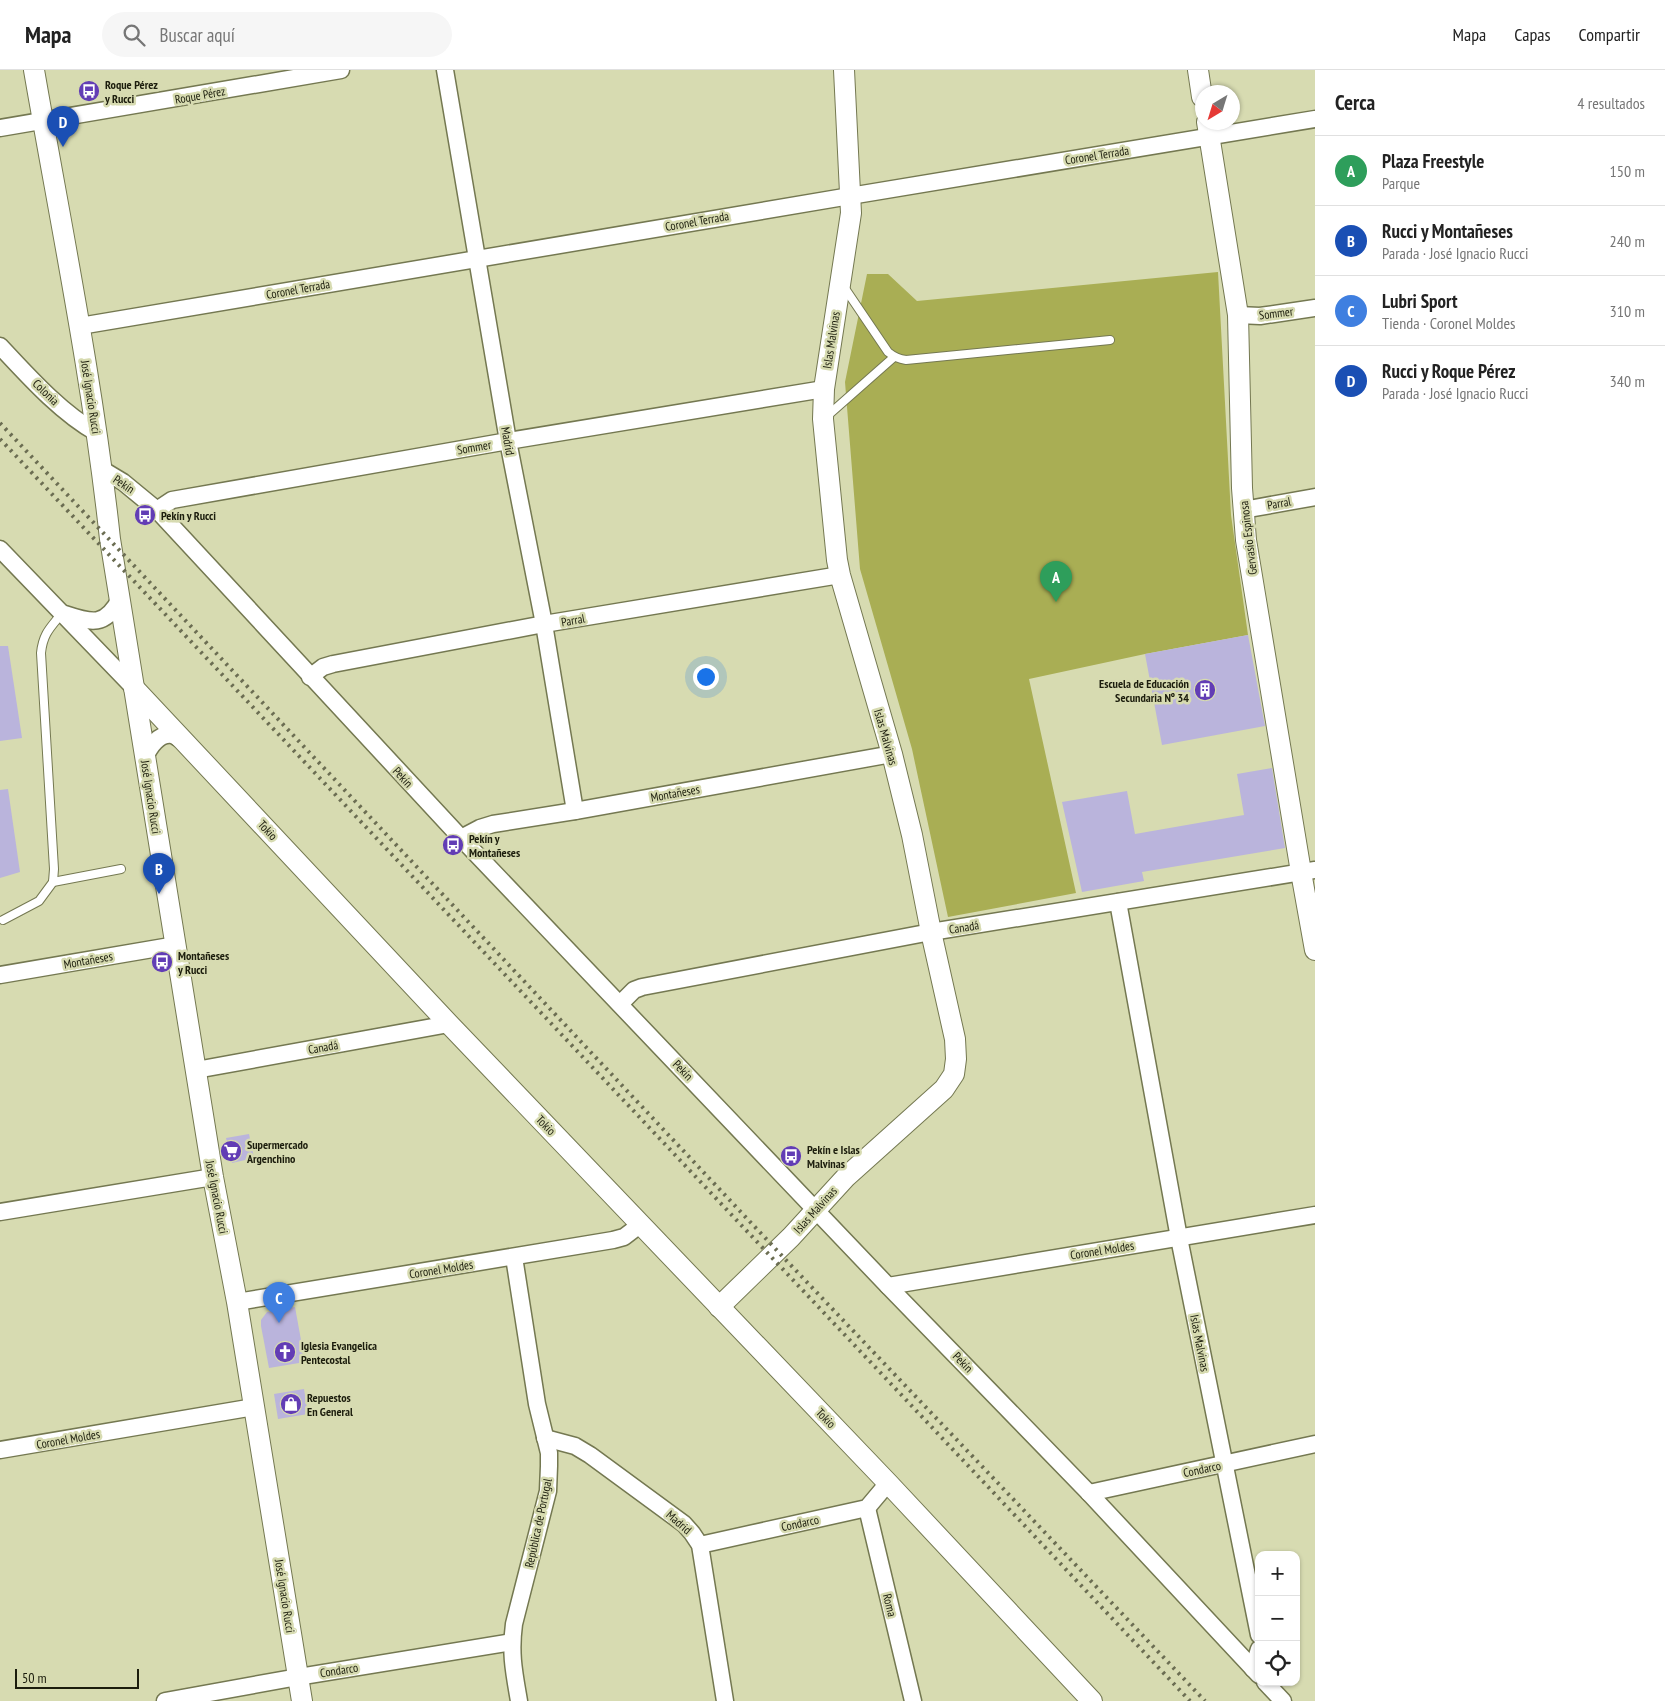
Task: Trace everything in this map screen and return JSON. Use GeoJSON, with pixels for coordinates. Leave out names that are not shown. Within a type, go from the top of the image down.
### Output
{"type":"FeatureCollection","features":[{"type":"Feature","properties":{"kind":"street","name":"José Ignacio Rucci"},"geometry":{"type":"LineString","coordinates":[[34,70],[80,326],[97,433],[110,539],[212,1177],[237,1302],[302,1701]]}},
{"type":"Feature","properties":{"kind":"street","name":"Roque Pérez"},"geometry":{"type":"LineString","coordinates":[[0,128],[341,70]]}},
{"type":"Feature","properties":{"kind":"street","name":"Madrid"},"geometry":{"type":"LineString","coordinates":[[445,70],[508,441],[544,624],[575,811]]}},
{"type":"Feature","properties":{"kind":"street","name":"Islas Malvinas"},"geometry":{"type":"LineString","coordinates":[[718,1307],[791,1238],[846,1177],[944,1089],[954,1074],[956,1059],[955,1039],[930,932],[914,845],[892,754],[836,560],[823,419],[824,389],[851,213],[844,70]]}},
{"type":"Feature","properties":{"kind":"street"},"geometry":{"type":"LineString","coordinates":[[1198,70],[1200,85]]}},
{"type":"Feature","properties":{"kind":"street","name":"Coronel Terrada"},"geometry":{"type":"LineString","coordinates":[[1240,127],[1315,119]]}},
{"type":"Feature","properties":{"kind":"street","name":"Coronel Terrada"},"geometry":{"type":"LineString","coordinates":[[80,326],[850,196],[1208,130]]}},
{"type":"Feature","properties":{"kind":"street","name":"Gervasio Espinosa"},"geometry":{"type":"LineString","coordinates":[[1208,130],[1238,316],[1243,510],[1246,540],[1308,871],[1315,950]]}},
{"type":"Feature","properties":{"kind":"street","name":"Sommer"},"geometry":{"type":"LineString","coordinates":[[1238,316],[1260,316],[1315,308]]}},
{"type":"Feature","properties":{"kind":"street","name":"Colonia"},"geometry":{"type":"LineString","coordinates":[[0,346],[69,415],[97,433]]}},
{"type":"Feature","properties":{"kind":"street","name":"Sommer"},"geometry":{"type":"LineString","coordinates":[[157,510],[172,500],[508,441],[824,389]]}},
{"type":"Feature","properties":{"kind":"street","name":"Pekín"},"geometry":{"type":"LineString","coordinates":[[102,470],[124,482],[157,510],[461,838],[888,1286],[1089,1493],[1255,1671]]}},
{"type":"Feature","properties":{"kind":"street","name":"Parral"},"geometry":{"type":"LineString","coordinates":[[1243,510],[1315,497]]}},
{"type":"Feature","properties":{"kind":"street","name":"Tokio"},"geometry":{"type":"LineString","coordinates":[[0,549],[64,613],[449,1024],[888,1483],[1092,1701]]}},
{"type":"Feature","properties":{"kind":"street","name":"Parral"},"geometry":{"type":"LineString","coordinates":[[310,677],[323,667],[333,664],[544,624],[840,575]]}},
{"type":"Feature","properties":{"kind":"street"},"geometry":{"type":"LineString","coordinates":[[64,613],[96,621],[106,618],[113,612],[120,599]]}},
{"type":"Feature","properties":{"kind":"street"},"geometry":{"type":"LineString","coordinates":[[145,756],[152,744],[166,736],[172,735],[187,744]]}},
{"type":"Feature","properties":{"kind":"street","name":"Montañeses"},"geometry":{"type":"LineString","coordinates":[[461,838],[492,824],[575,811],[892,754]]}},
{"type":"Feature","properties":{"kind":"street","name":"Canadá"},"geometry":{"type":"LineString","coordinates":[[620,1004],[634,990],[642,987],[930,932],[1308,871]]}},
{"type":"Feature","properties":{"kind":"street","name":"Islas Malvinas"},"geometry":{"type":"LineString","coordinates":[[1118,902],[1179,1238],[1255,1615]]}},
{"type":"Feature","properties":{"kind":"street","name":"Montañeses"},"geometry":{"type":"LineString","coordinates":[[0,975],[176,944]]}},
{"type":"Feature","properties":{"kind":"street","name":"Canadá"},"geometry":{"type":"LineString","coordinates":[[196,1070],[449,1024]]}},
{"type":"Feature","properties":{"kind":"street"},"geometry":{"type":"LineString","coordinates":[[0,1212],[212,1177]]}},
{"type":"Feature","properties":{"kind":"street","name":"Coronel Moldes"},"geometry":{"type":"LineString","coordinates":[[888,1286],[1315,1215]]}},
{"type":"Feature","properties":{"kind":"street","name":"Coronel Moldes"},"geometry":{"type":"LineString","coordinates":[[237,1302],[613,1240],[624,1237],[641,1224]]}},
{"type":"Feature","properties":{"kind":"street","name":"República de Portugal"},"geometry":{"type":"LineString","coordinates":[[514,1257],[537,1404],[549,1466],[548,1491],[514,1624],[512,1656],[519,1701]]}},
{"type":"Feature","properties":{"kind":"street","name":"Coronel Moldes"},"geometry":{"type":"LineString","coordinates":[[0,1450],[254,1407]]}},
{"type":"Feature","properties":{"kind":"street","name":"Madrid"},"geometry":{"type":"LineString","coordinates":[[545,1438],[575,1446],[590,1455],[684,1524],[692,1533],[700,1545],[725,1701]]}},
{"type":"Feature","properties":{"kind":"street","name":"Condarco"},"geometry":{"type":"LineString","coordinates":[[1089,1493],[1315,1444]]}},
{"type":"Feature","properties":{"kind":"street"},"geometry":{"type":"LineString","coordinates":[[867,1508],[888,1483]]}},
{"type":"Feature","properties":{"kind":"street","name":"Condarco"},"geometry":{"type":"LineString","coordinates":[[700,1545],[867,1508]]}},
{"type":"Feature","properties":{"kind":"street","name":"Roma"},"geometry":{"type":"LineString","coordinates":[[867,1508],[913,1701]]}},
{"type":"Feature","properties":{"kind":"street","name":"Condarco"},"geometry":{"type":"LineString","coordinates":[[165,1701],[512,1642]]}},
{"type":"Feature","properties":{"kind":"street"},"geometry":{"type":"LineString","coordinates":[[1269,1686],[1283,1701]]}},
{"type":"Feature","properties":{"kind":"lane"},"geometry":{"type":"LineString","coordinates":[[840,281],[884,346],[894,357],[906,360],[1110,340]]}},
{"type":"Feature","properties":{"kind":"lane"},"geometry":{"type":"LineString","coordinates":[[823,419],[894,357]]}},
{"type":"Feature","properties":{"kind":"lane"},"geometry":{"type":"LineString","coordinates":[[3,920],[39,901],[53,882],[54,869],[42,641],[46,633],[64,613]]}},
{"type":"Feature","properties":{"kind":"lane"},"geometry":{"type":"LineString","coordinates":[[53,882],[121,869]]}},
{"type":"Feature","properties":{"kind":"green space"},"geometry":{"type":"Polygon","coordinates":[[[1218,272],[1231,515],[1248,635],[1145,654],[1029,679],[1076,893],[948,917],[912,749],[860,569],[845,382],[867,274],[888,274],[917,301],[1218,272]]]}},
{"type":"Feature","properties":{"kind":"building","name":"Escuela de Educación Secundaria Nº 34"},"geometry":{"type":"Polygon","coordinates":[[[1248,635],[1265,726],[1162,745],[1145,654],[1248,635]]]}},
{"type":"Feature","properties":{"kind":"building"},"geometry":{"type":"Polygon","coordinates":[[[0,646],[8,646],[22,738],[0,741],[0,646]]]}},
{"type":"Feature","properties":{"kind":"building"},"geometry":{"type":"Polygon","coordinates":[[[1272,768],[1285,848],[1142,872],[1144,881],[1082,892],[1062,802],[1127,791],[1135,834],[1244,815],[1237,774],[1272,768]]]}},
{"type":"Feature","properties":{"kind":"building"},"geometry":{"type":"Polygon","coordinates":[[[8,789],[20,872],[0,878],[0,790],[8,789]]]}},
{"type":"Feature","properties":{"kind":"building"},"geometry":{"type":"Polygon","coordinates":[[[249,1134],[254,1158],[232,1163],[226,1138],[249,1134]]]}},
{"type":"Feature","properties":{"kind":"building"},"geometry":{"type":"Polygon","coordinates":[[[295,1307],[305,1362],[269,1368],[261,1320],[267,1312],[295,1307]]]}},
{"type":"Feature","properties":{"kind":"building","name":"Repuestos En General"},"geometry":{"type":"Polygon","coordinates":[[[304,1389],[308,1414],[278,1419],[274,1394],[304,1389]]]}},
{"type":"Feature","properties":{"kind":"railway"},"geometry":{"type":"LineString","coordinates":[[0,423],[785,1259],[1205,1701]]}},
{"type":"Feature","properties":{"kind":"railway"},"geometry":{"type":"LineString","coordinates":[[0,439],[1190,1701]]}},
{"type":"Feature","properties":{"kind":"place","name":"Roque Pérez y Rucci"},"geometry":{"type":"Point","coordinates":[89,91]}},
{"type":"Feature","properties":{"kind":"place","name":"Rucci y Roque Pérez"},"geometry":{"type":"Point","coordinates":[63,147]}},
{"type":"Feature","properties":{"kind":"place","name":"Pekín y Rucci"},"geometry":{"type":"Point","coordinates":[145,515]}},
{"type":"Feature","properties":{"kind":"place","name":"Plaza Freestyle"},"geometry":{"type":"Point","coordinates":[1056,602]}},
{"type":"Feature","properties":{"kind":"place","name":"Escuela de Educación Secundaria Nº 34"},"geometry":{"type":"Point","coordinates":[1205,690]}},
{"type":"Feature","properties":{"kind":"place","name":"Pekín y Montañeses"},"geometry":{"type":"Point","coordinates":[453,845]}},
{"type":"Feature","properties":{"kind":"place","name":"Rucci y Montañeses"},"geometry":{"type":"Point","coordinates":[159,894]}},
{"type":"Feature","properties":{"kind":"place","name":"Montañeses y Rucci"},"geometry":{"type":"Point","coordinates":[162,962]}},
{"type":"Feature","properties":{"kind":"place","name":"Supermercado Argenchino"},"geometry":{"type":"Point","coordinates":[231,1151]}},
{"type":"Feature","properties":{"kind":"place","name":"Pekín e Islas Malvinas"},"geometry":{"type":"Point","coordinates":[791,1156]}},
{"type":"Feature","properties":{"kind":"place","name":"Lubri Sport"},"geometry":{"type":"Point","coordinates":[279,1323]}},
{"type":"Feature","properties":{"kind":"place","name":"Iglesia Evangelica Pentecostal"},"geometry":{"type":"Point","coordinates":[285,1352]}},
{"type":"Feature","properties":{"kind":"place","name":"Repuestos En General"},"geometry":{"type":"Point","coordinates":[291,1404]}}]}
